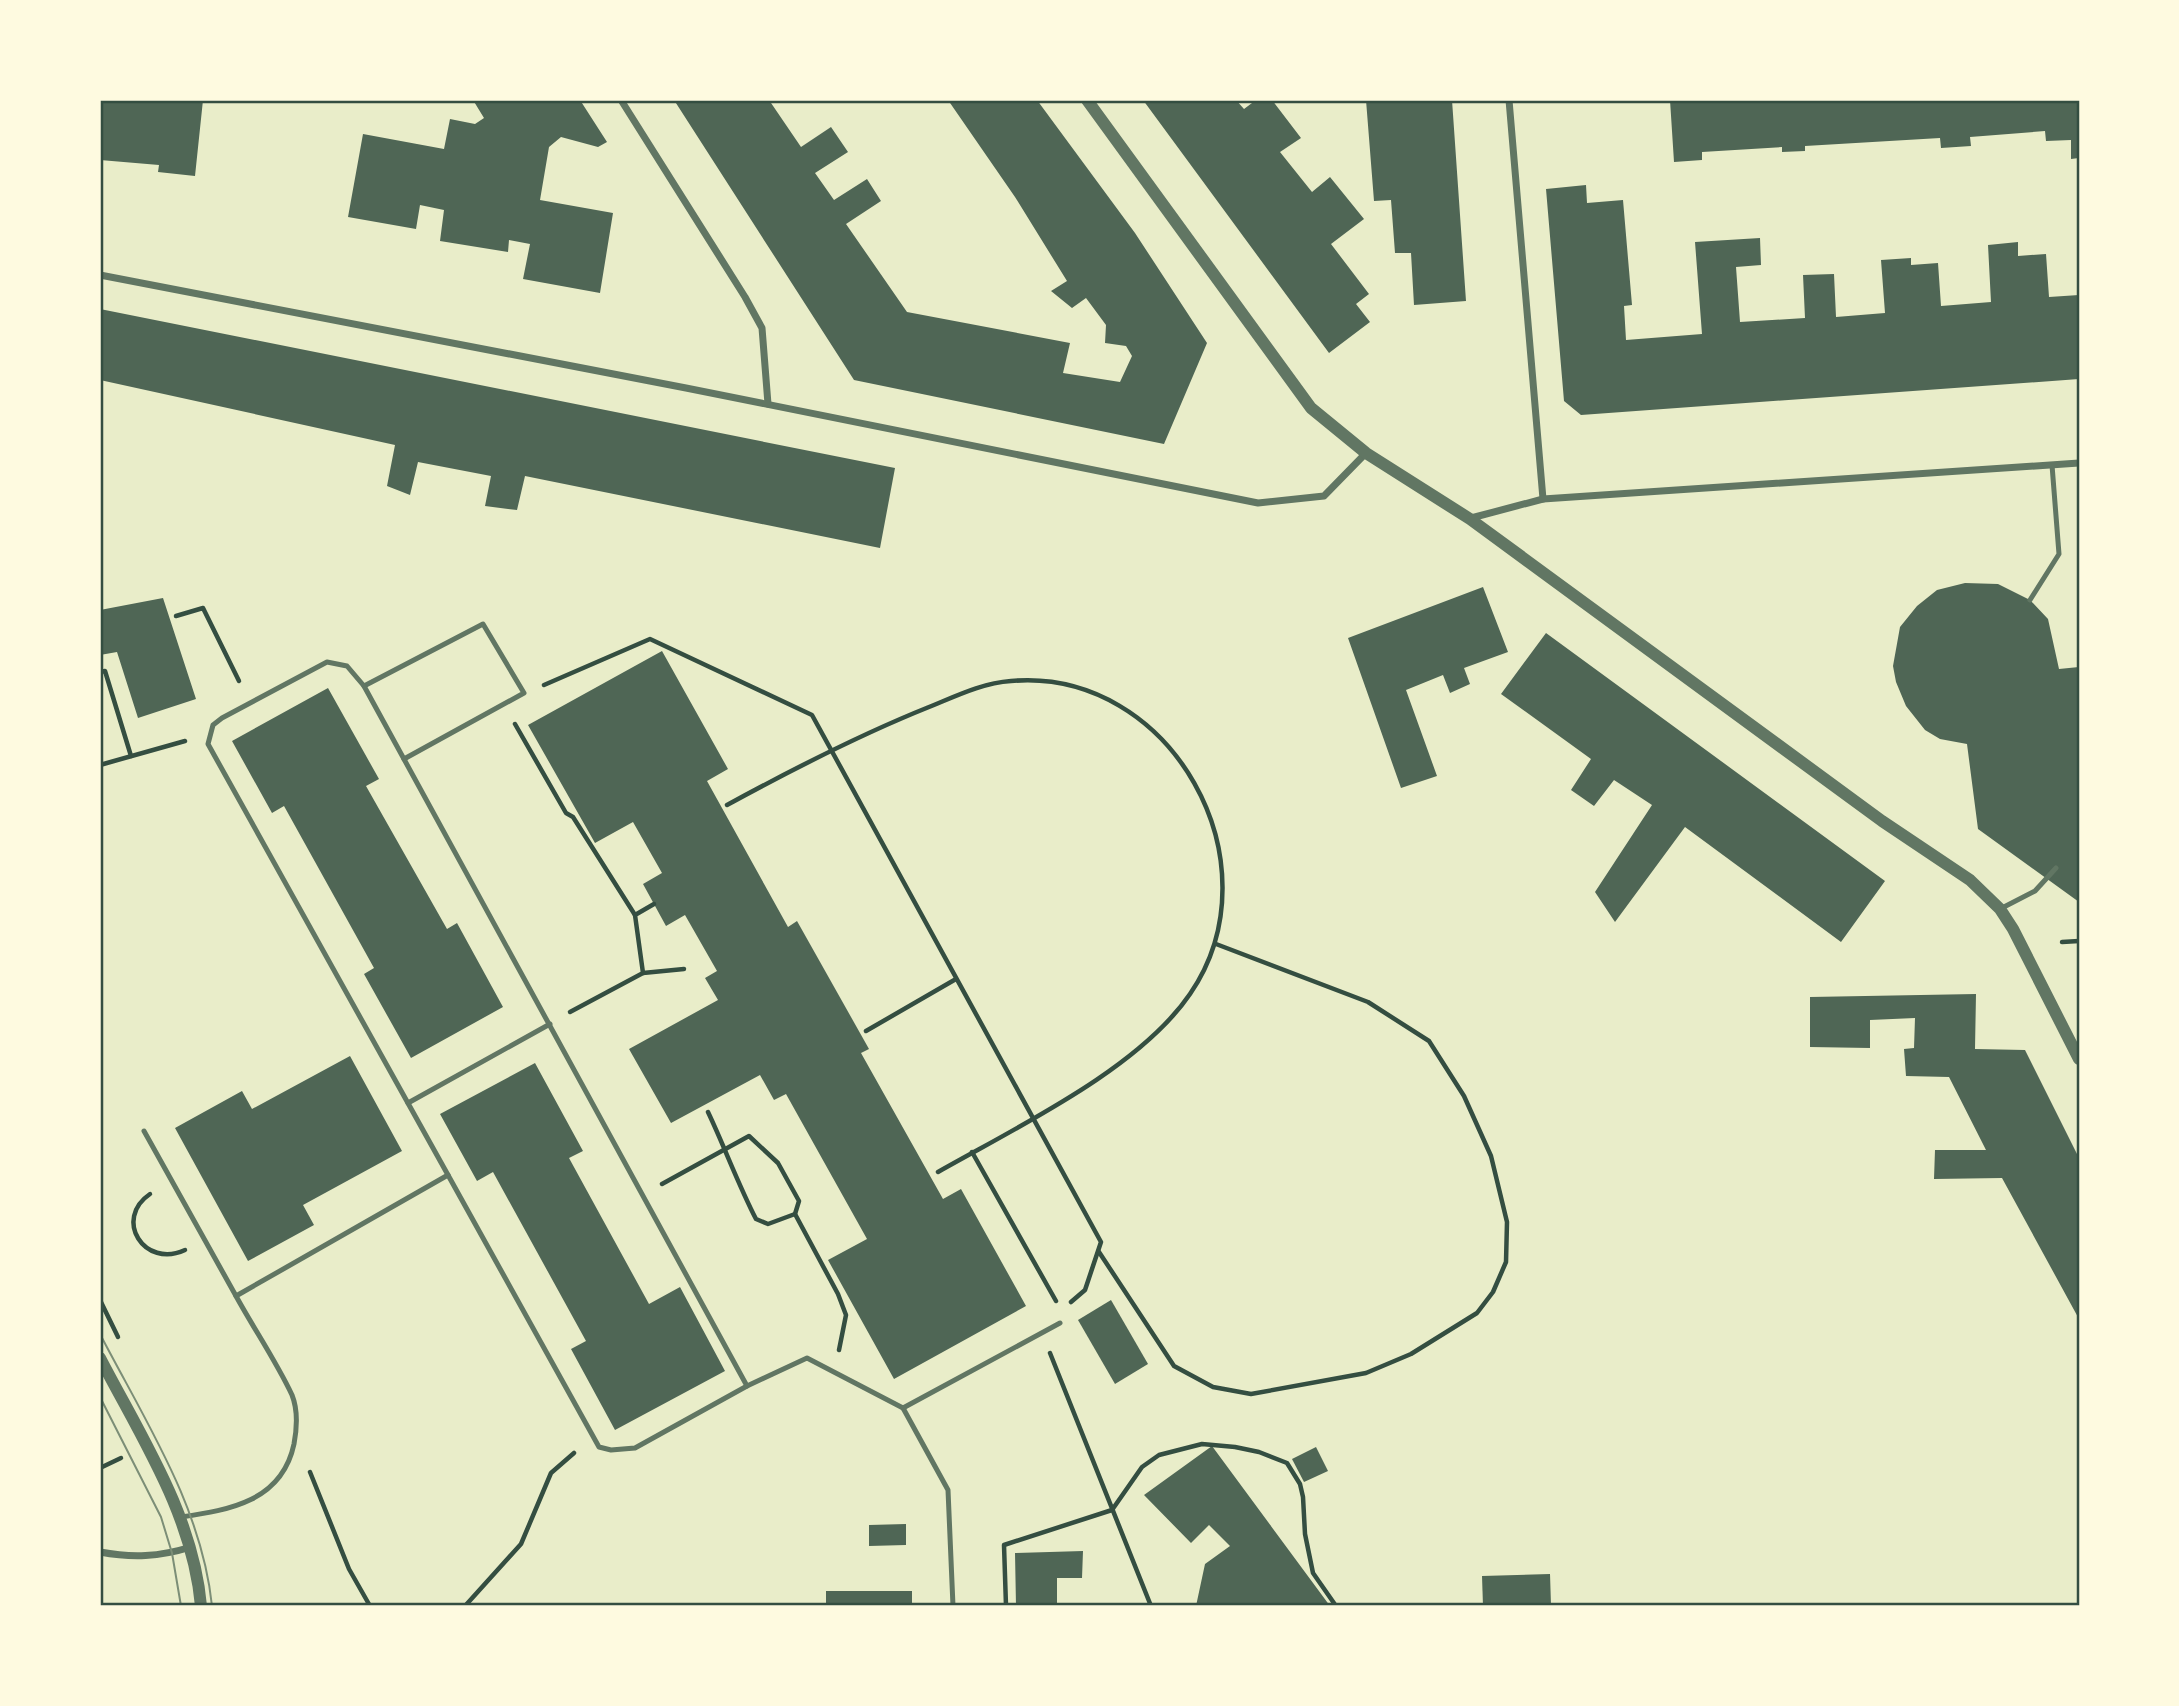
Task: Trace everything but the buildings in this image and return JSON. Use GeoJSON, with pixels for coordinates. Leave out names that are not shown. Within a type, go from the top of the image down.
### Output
{"type":"FeatureCollection","features":[{"type":"Feature","properties":{"kind":"street"},"geometry":{"type":"LineString","coordinates":[[621,100],[762,328],[768,404]]}},
{"type":"Feature","properties":{"kind":"street"},"geometry":{"type":"LineString","coordinates":[[1087,100],[1311,408],[1366,453],[1469,519],[1871,814],[1970,880],[2000,909],[2013,929],[2079,1059]]}},
{"type":"Feature","properties":{"kind":"street"},"geometry":{"type":"LineString","coordinates":[[1509,100],[1543,499]]}},
{"type":"Feature","properties":{"kind":"street"},"geometry":{"type":"LineString","coordinates":[[100,275],[768,404],[1258,503],[1324,496],[1366,453]]}},
{"type":"Feature","properties":{"kind":"street"},"geometry":{"type":"LineString","coordinates":[[1469,519],[1543,499],[2079,463]]}},
{"type":"Feature","properties":{"kind":"street"},"geometry":{"type":"LineString","coordinates":[[100,1358],[181,1517],[198,1574],[201,1606]]}},
{"type":"Feature","properties":{"kind":"street"},"geometry":{"type":"LineString","coordinates":[[100,1552],[126,1557],[152,1556],[191,1547]]}},
{"type":"Feature","properties":{"kind":"lane"},"geometry":{"type":"LineString","coordinates":[[2030,600],[2059,554],[2052,466]]}},
{"type":"Feature","properties":{"kind":"lane"},"geometry":{"type":"LineString","coordinates":[[364,685],[483,624],[524,693],[404,759]]}},
{"type":"Feature","properties":{"kind":"lane"},"geometry":{"type":"LineString","coordinates":[[747,1386],[364,685],[347,666],[327,662],[213,724],[209,734],[213,755],[599,1447],[611,1450],[635,1448],[747,1386],[807,1358],[903,1408],[948,1490],[953,1606]]}},
{"type":"Feature","properties":{"kind":"lane"},"geometry":{"type":"LineString","coordinates":[[2000,909],[2035,891],[2056,868]]}},
{"type":"Feature","properties":{"kind":"lane"},"geometry":{"type":"LineString","coordinates":[[408,1103],[550,1024]]}},
{"type":"Feature","properties":{"kind":"lane"},"geometry":{"type":"LineString","coordinates":[[144,1131],[292,1396],[296,1422],[291,1455],[275,1483],[242,1506],[181,1517]]}},
{"type":"Feature","properties":{"kind":"lane"},"geometry":{"type":"LineString","coordinates":[[236,1296],[448,1175]]}},
{"type":"Feature","properties":{"kind":"lane"},"geometry":{"type":"LineString","coordinates":[[903,1408],[1060,1323]]}},
{"type":"Feature","properties":{"kind":"path"},"geometry":{"type":"LineString","coordinates":[[176,616],[203,608],[250,703]]}},
{"type":"Feature","properties":{"kind":"path"},"geometry":{"type":"LineString","coordinates":[[524,693],[650,639],[812,715],[1101,1242],[1085,1290],[1060,1308]]}},
{"type":"Feature","properties":{"kind":"path"},"geometry":{"type":"LineString","coordinates":[[100,671],[105,671],[131,756]]}},
{"type":"Feature","properties":{"kind":"path"},"geometry":{"type":"LineString","coordinates":[[727,805],[830,748],[981,686],[1010,681],[1049,680],[1082,687],[1138,718],[1171,751],[1205,800],[1217,838],[1225,881],[1223,919],[1216,944],[1190,995],[1160,1030],[1118,1066],[938,1172]]}},
{"type":"Feature","properties":{"kind":"path"},"geometry":{"type":"LineString","coordinates":[[504,704],[566,813],[573,817],[635,915],[643,973]]}},
{"type":"Feature","properties":{"kind":"path"},"geometry":{"type":"LineString","coordinates":[[100,765],[209,734]]}},
{"type":"Feature","properties":{"kind":"path"},"geometry":{"type":"LineString","coordinates":[[635,915],[654,904]]}},
{"type":"Feature","properties":{"kind":"path"},"geometry":{"type":"LineString","coordinates":[[2062,942],[2079,941]]}},
{"type":"Feature","properties":{"kind":"path"},"geometry":{"type":"LineString","coordinates":[[1098,1252],[1174,1366],[1213,1387],[1251,1394],[1366,1373],[1411,1354],[1477,1313],[1493,1292],[1506,1262],[1507,1222],[1491,1156],[1464,1096],[1429,1041],[1368,1002],[1216,944]]}},
{"type":"Feature","properties":{"kind":"path"},"geometry":{"type":"LineString","coordinates":[[550,1024],[643,973],[684,969]]}},
{"type":"Feature","properties":{"kind":"path"},"geometry":{"type":"LineString","coordinates":[[866,1031],[956,979]]}},
{"type":"Feature","properties":{"kind":"path"},"geometry":{"type":"LineString","coordinates":[[708,1112],[726,1149],[732,1173],[757,1219],[768,1224],[795,1214]]}},
{"type":"Feature","properties":{"kind":"path"},"geometry":{"type":"LineString","coordinates":[[642,1194],[749,1136],[778,1163],[799,1201],[795,1214],[838,1294],[846,1315],[834,1372]]}},
{"type":"Feature","properties":{"kind":"path"},"geometry":{"type":"LineString","coordinates":[[972,1152],[1060,1308],[1060,1323]]}},
{"type":"Feature","properties":{"kind":"path"},"geometry":{"type":"LineString","coordinates":[[172,1181],[142,1199],[135,1211],[137,1238],[147,1249],[174,1255],[205,1239]]}},
{"type":"Feature","properties":{"kind":"path"},"geometry":{"type":"LineString","coordinates":[[1042,1333],[1151,1606]]}},
{"type":"Feature","properties":{"kind":"path"},"geometry":{"type":"LineString","coordinates":[[465,1606],[521,1544],[551,1473],[592,1438]]}},
{"type":"Feature","properties":{"kind":"path"},"geometry":{"type":"LineString","coordinates":[[1006,1606],[1004,1545],[1112,1510],[1142,1467],[1159,1455],[1185,1446],[1235,1447],[1287,1463],[1300,1484],[1305,1534],[1313,1573],[1336,1606]]}},
{"type":"Feature","properties":{"kind":"path"},"geometry":{"type":"LineString","coordinates":[[291,1455],[313,1474],[349,1569],[370,1606]]}},
{"type":"Feature","properties":{"kind":"path"},"geometry":{"type":"LineString","coordinates":[[100,1468],[121,1458]]}},
{"type":"Feature","properties":{"kind":"tram line"},"geometry":{"type":"LineString","coordinates":[[100,1334],[153,1432],[184,1499],[197,1534],[212,1606]]}},
{"type":"Feature","properties":{"kind":"tram line"},"geometry":{"type":"LineString","coordinates":[[100,1397],[161,1517],[172,1553],[181,1606]]}}]}
